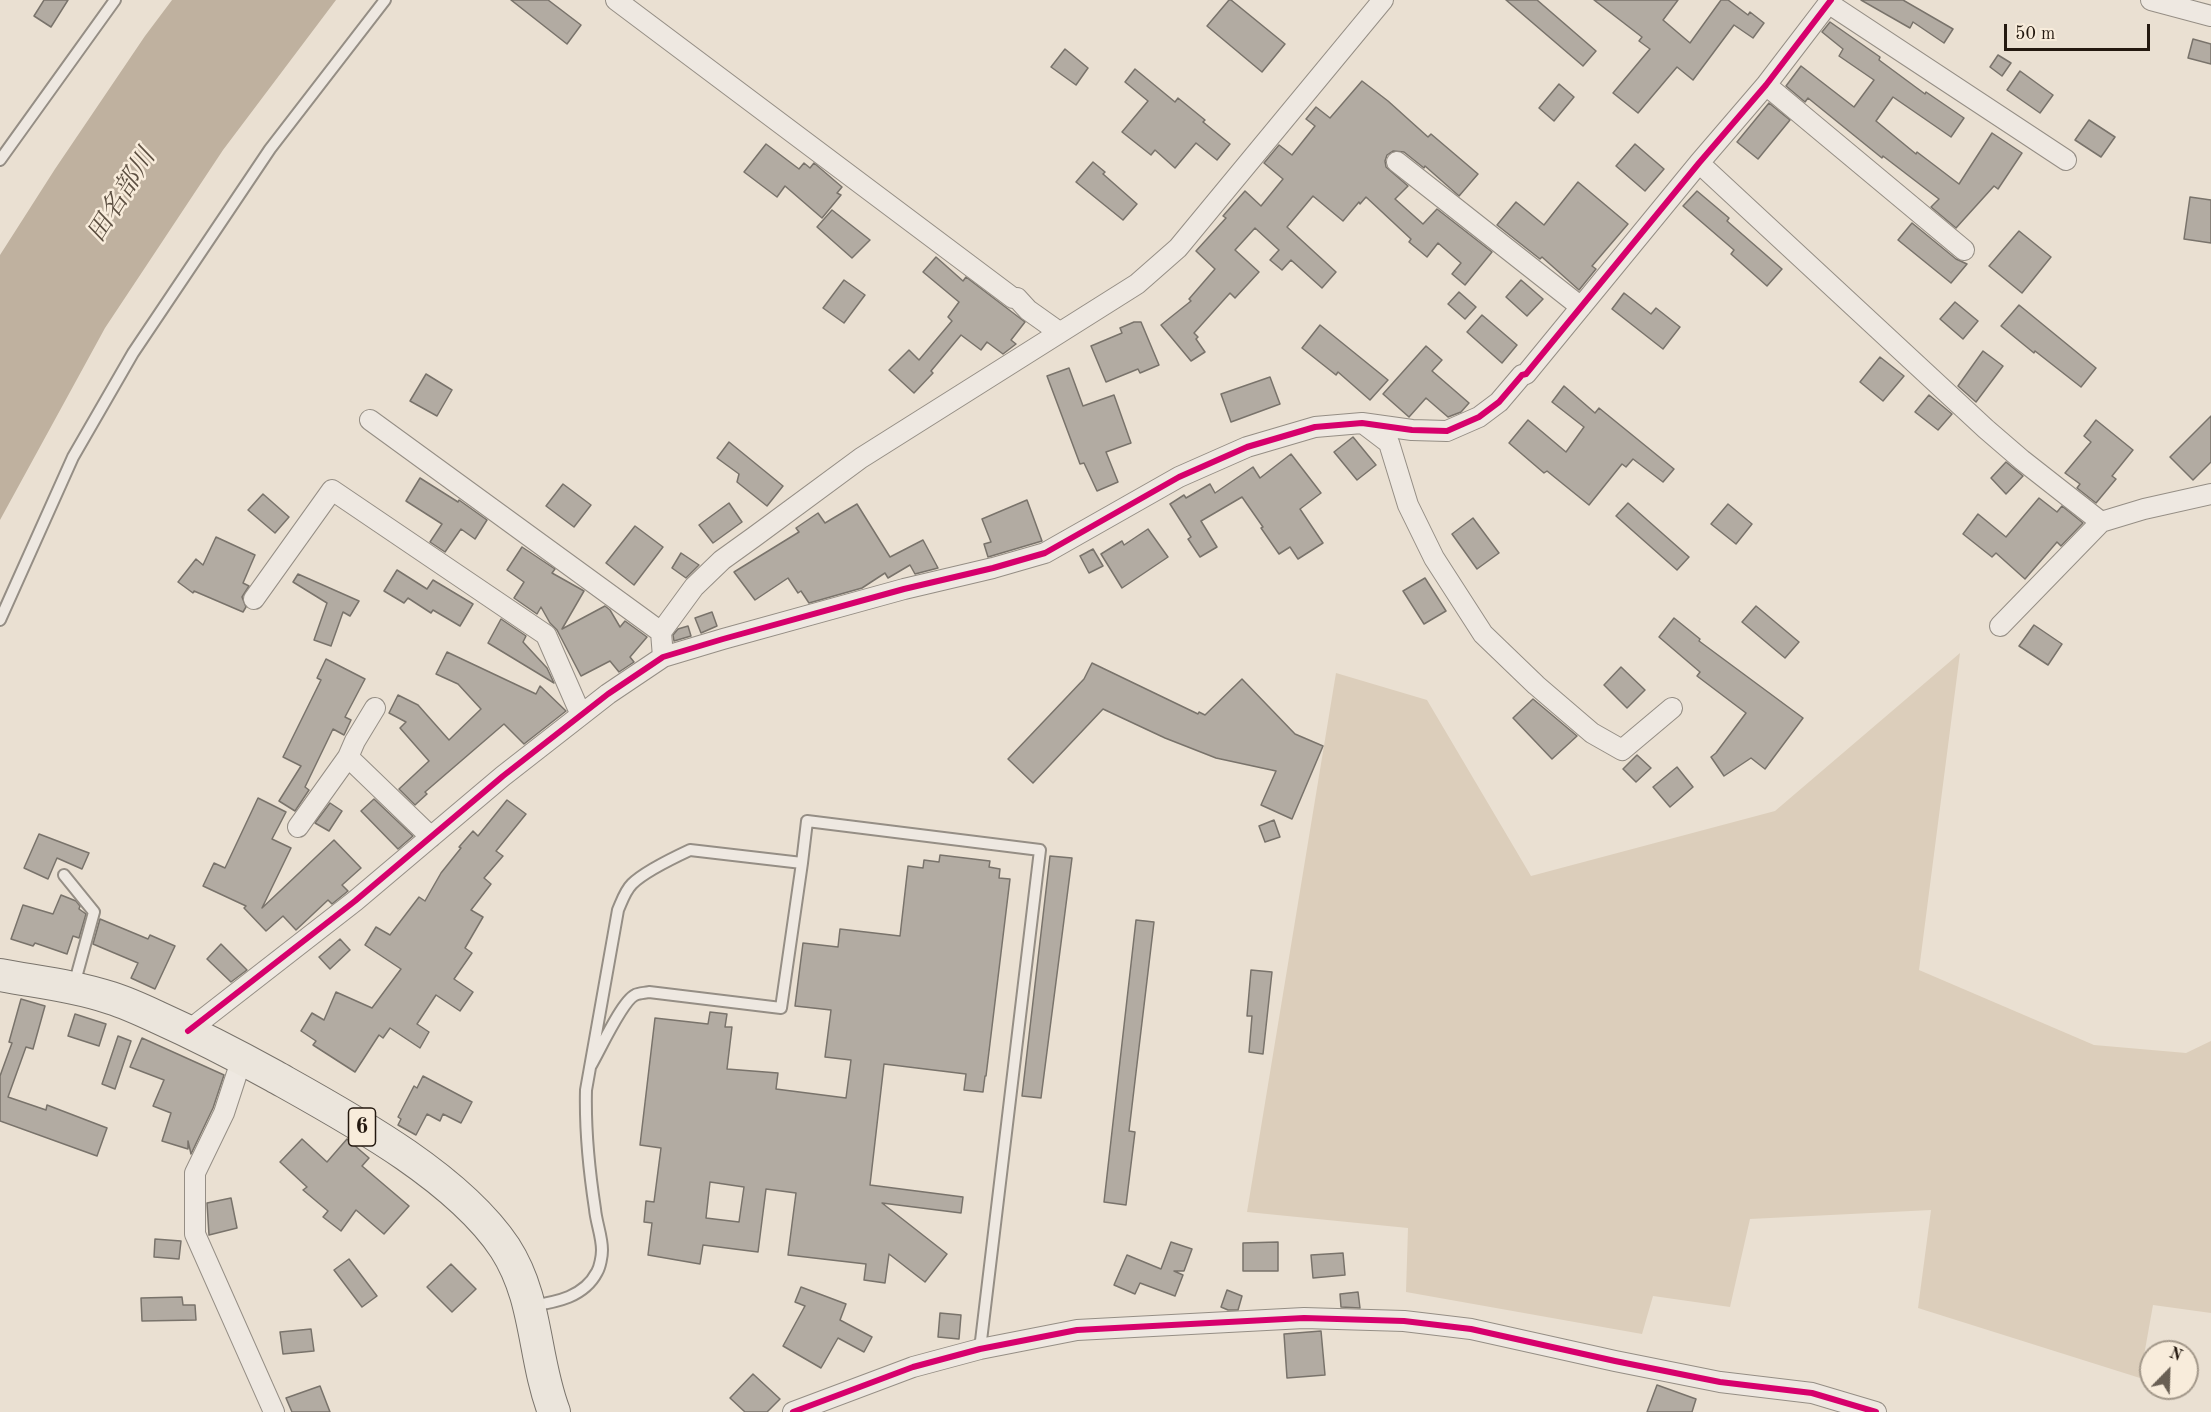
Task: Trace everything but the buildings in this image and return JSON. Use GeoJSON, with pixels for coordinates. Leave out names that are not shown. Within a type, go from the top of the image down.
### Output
{"type":"FeatureCollection","features":[{"type":"Feature","properties":{"kind":"main road","name":"6"},"geometry":{"type":"LineString","coordinates":[[0,959],[5,967],[34,981]]}},
{"type":"Feature","properties":{"kind":"main road","name":"6"},"geometry":{"type":"LineString","coordinates":[[0,975],[73,988],[112,998],[188,1031],[242,1058],[357,1124],[445,1186],[478,1215],[504,1247],[522,1278],[530,1306],[547,1395],[554,1412]]}},
{"type":"Feature","properties":{"kind":"street"},"geometry":{"type":"LineString","coordinates":[[616,0],[1003,291],[1017,298],[1028,310],[1059,332]]}},
{"type":"Feature","properties":{"kind":"street"},"geometry":{"type":"LineString","coordinates":[[663,657],[661,632],[694,587],[730,554],[861,459],[1137,284],[1178,248],[1383,0]]}},
{"type":"Feature","properties":{"kind":"street"},"geometry":{"type":"LineString","coordinates":[[2151,0],[2211,16]]}},
{"type":"Feature","properties":{"kind":"street"},"geometry":{"type":"LineString","coordinates":[[188,1031],[355,901],[503,776],[581,715],[663,657],[757,629],[903,589],[993,568],[1045,552],[1179,477],[1247,447],[1315,426],[1362,423],[1412,430],[1447,431],[1479,417],[1499,402],[1522,375],[1526,374],[1766,85],[1830,2],[2066,159]]}},
{"type":"Feature","properties":{"kind":"street"},"geometry":{"type":"LineString","coordinates":[[1766,85],[1964,250]]}},
{"type":"Feature","properties":{"kind":"street"},"geometry":{"type":"LineString","coordinates":[[1397,162],[1581,307]]}},
{"type":"Feature","properties":{"kind":"street"},"geometry":{"type":"LineString","coordinates":[[1699,164],[1986,429],[2101,522]]}},
{"type":"Feature","properties":{"kind":"street"},"geometry":{"type":"LineString","coordinates":[[370,420],[661,632]]}},
{"type":"Feature","properties":{"kind":"street"},"geometry":{"type":"LineString","coordinates":[[1362,423],[1389,443],[1408,505],[1434,558],[1483,634],[1536,685],[1592,733],[1622,750],[1672,708]]}},
{"type":"Feature","properties":{"kind":"street"},"geometry":{"type":"LineString","coordinates":[[254,599],[332,490],[546,635],[581,715]]}},
{"type":"Feature","properties":{"kind":"street"},"geometry":{"type":"LineString","coordinates":[[2000,626],[2101,522],[2144,509],[2211,494]]}},
{"type":"Feature","properties":{"kind":"street"},"geometry":{"type":"LineString","coordinates":[[298,827],[348,757],[375,708]]}},
{"type":"Feature","properties":{"kind":"street"},"geometry":{"type":"LineString","coordinates":[[348,757],[431,837]]}},
{"type":"Feature","properties":{"kind":"street"},"geometry":{"type":"LineString","coordinates":[[242,1058],[224,1113],[195,1173],[195,1234],[274,1412]]}},
{"type":"Feature","properties":{"kind":"street"},"geometry":{"type":"LineString","coordinates":[[793,1412],[914,1367],[980,1349],[1077,1330],[1304,1318],[1404,1321],[1471,1329],[1720,1382],[1812,1393],[1876,1412]]}},
{"type":"Feature","properties":{"kind":"lane"},"geometry":{"type":"LineString","coordinates":[[0,160],[115,0]]}},
{"type":"Feature","properties":{"kind":"lane"},"geometry":{"type":"LineString","coordinates":[[0,620],[73,458],[134,353],[270,149],[385,0]]}},
{"type":"Feature","properties":{"kind":"lane"},"geometry":{"type":"LineString","coordinates":[[590,1067],[627,1000],[635,994],[657,993],[781,1008],[807,821],[1040,850],[980,1349]]}},
{"type":"Feature","properties":{"kind":"lane"},"geometry":{"type":"LineString","coordinates":[[530,1306],[556,1303],[573,1297],[588,1284],[598,1270],[602,1250],[595,1211],[585,1119],[586,1090],[616,921],[624,896],[633,884],[676,856],[690,850],[802,862]]}},
{"type":"Feature","properties":{"kind":"lane"},"geometry":{"type":"LineString","coordinates":[[64,875],[94,912],[73,988]]}},
{"type":"Feature","properties":{"kind":"shaded area"},"geometry":{"type":"Polygon","coordinates":[[[1960,653],[1919,970],[2094,1045],[2186,1053],[2211,1041],[2211,1313],[2153,1305],[2147,1340],[2139,1340],[2139,1378],[1918,1308],[1931,1210],[1750,1219],[1730,1307],[1653,1296],[1642,1334],[1406,1292],[1408,1228],[1247,1212],[1336,673],[1427,700],[1531,876],[1775,811],[1960,653]]]}},
{"type":"Feature","properties":{"kind":"water","name":"田名部川"},"geometry":{"type":"Polygon","coordinates":[[[172,0],[336,0],[223,150],[105,328],[0,520],[0,255],[55,169],[172,0]]]}},
{"type":"Feature","properties":{"kind":"cycle path"},"geometry":{"type":"LineString","coordinates":[[188,1031],[355,901],[503,776],[608,694],[663,657],[904,589],[1045,553],[1179,477],[1247,447],[1315,427],[1362,423],[1412,430],[1447,431],[1479,417],[1499,402],[1522,375],[1526,374],[1766,85],[1831,0]]}},
{"type":"Feature","properties":{"kind":"cycle path"},"geometry":{"type":"LineString","coordinates":[[793,1412],[913,1367],[980,1349],[1077,1330],[1304,1318],[1404,1321],[1471,1329],[1720,1382],[1812,1393],[1876,1412]]}}]}
